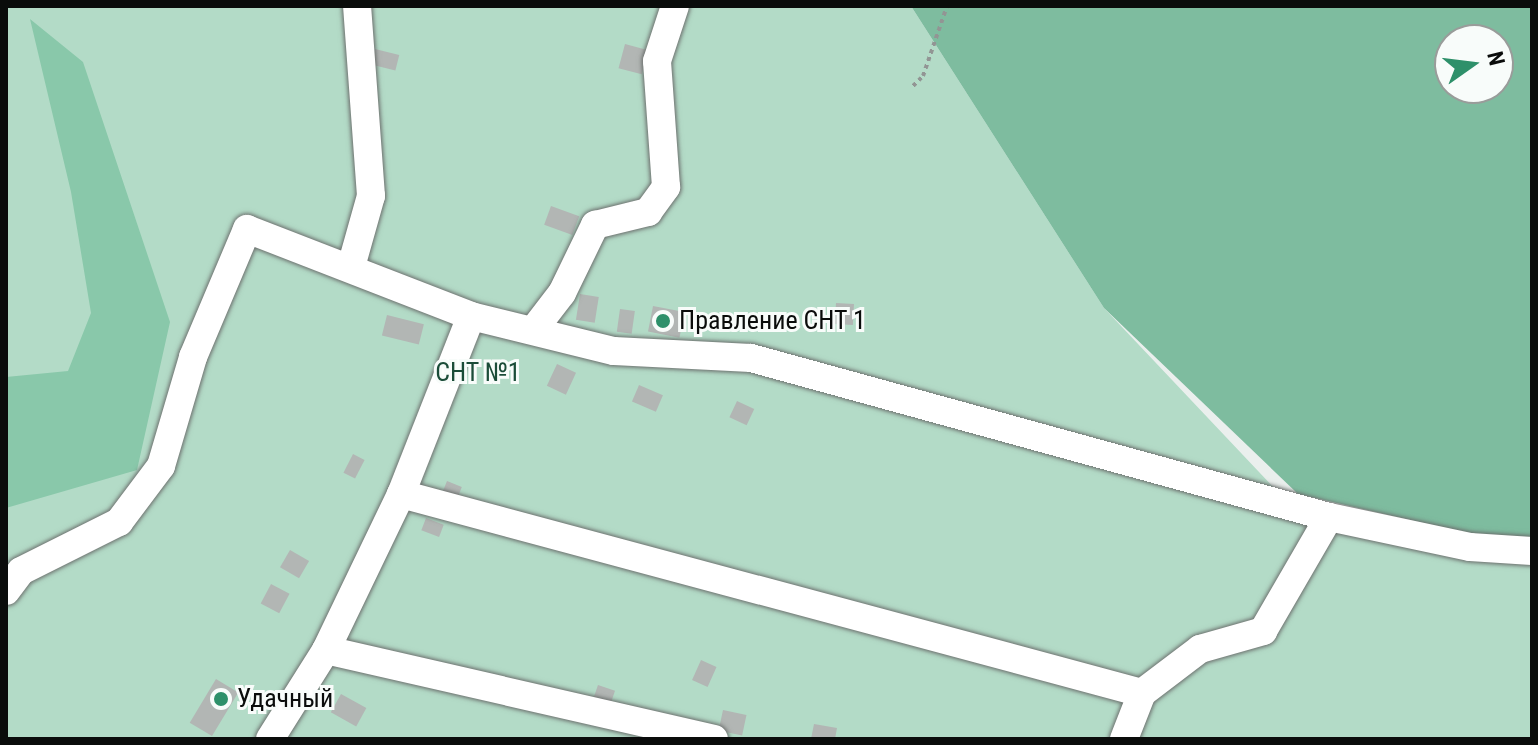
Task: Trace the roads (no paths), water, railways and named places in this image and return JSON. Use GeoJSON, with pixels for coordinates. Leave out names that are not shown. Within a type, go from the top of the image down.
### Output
{"type":"FeatureCollection","features":[{"type":"Feature","properties":{"kind":"street"},"geometry":{"type":"LineString","coordinates":[[351,267],[371,196],[357,6]]}},
{"type":"Feature","properties":{"kind":"street"},"geometry":{"type":"LineString","coordinates":[[535,328],[562,293],[595,225],[648,212],[666,187],[657,61],[675,6]]}},
{"type":"Feature","properties":{"kind":"street"},"geometry":{"type":"LineString","coordinates":[[6,591],[21,571],[119,522],[161,466],[193,357],[247,229],[471,316],[535,328],[614,351],[751,358],[1329,517],[1470,547],[1532,551]]}},
{"type":"Feature","properties":{"kind":"street"},"geometry":{"type":"LineString","coordinates":[[270,739],[326,650],[401,494],[471,316]]}},
{"type":"Feature","properties":{"kind":"street"},"geometry":{"type":"LineString","coordinates":[[401,494],[1142,693]]}},
{"type":"Feature","properties":{"kind":"street"},"geometry":{"type":"LineString","coordinates":[[1124,739],[1142,693],[1200,649],[1263,631],[1329,517]]}},
{"type":"Feature","properties":{"kind":"street"},"geometry":{"type":"LineString","coordinates":[[326,650],[714,739]]}},
{"type":"Feature","properties":{"kind":"place","name":"Правление СНТ 1"},"geometry":{"type":"Point","coordinates":[663,321]}},
{"type":"Feature","properties":{"kind":"place","name":"Удачный"},"geometry":{"type":"Point","coordinates":[221,699]}},
{"type":"Feature","properties":{"kind":"park label","name":"СНТ №1"},"geometry":{"type":"Point","coordinates":[478,373]}}]}
